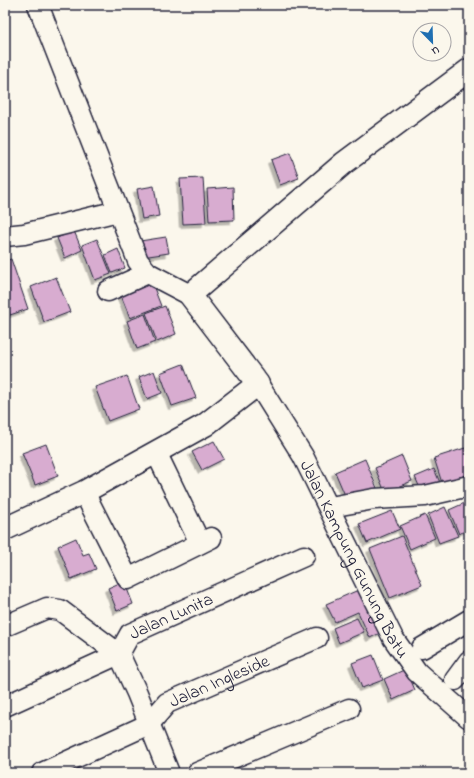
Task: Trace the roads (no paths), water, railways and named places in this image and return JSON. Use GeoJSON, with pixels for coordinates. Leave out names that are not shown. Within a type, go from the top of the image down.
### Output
{"type":"FeatureCollection","features":[{"type":"Feature","properties":{"kind":"street"},"geometry":{"type":"LineString","coordinates":[[5,529],[84,492],[205,425],[258,384],[190,294],[148,273],[138,261],[38,5]]}},
{"type":"Feature","properties":{"kind":"street"},"geometry":{"type":"LineString","coordinates":[[190,294],[344,163],[469,70]]}},
{"type":"Feature","properties":{"kind":"street"},"geometry":{"type":"LineString","coordinates":[[5,236],[24,234],[118,211]]}},
{"type":"Feature","properties":{"kind":"street"},"geometry":{"type":"LineString","coordinates":[[108,291],[148,273]]}},
{"type":"Feature","properties":{"kind":"street","name":"Jalan Kampung Gunung Batu"},"geometry":{"type":"LineString","coordinates":[[258,384],[303,456],[330,507],[392,638],[417,672],[469,718]]}},
{"type":"Feature","properties":{"kind":"street"},"geometry":{"type":"LineString","coordinates":[[84,492],[128,579],[205,541],[156,452]]}},
{"type":"Feature","properties":{"kind":"street"},"geometry":{"type":"LineString","coordinates":[[330,507],[374,499],[425,496],[469,486]]}},
{"type":"Feature","properties":{"kind":"street","name":"Jalan Lunita"},"geometry":{"type":"LineString","coordinates":[[5,706],[119,654],[130,634],[304,556]]}},
{"type":"Feature","properties":{"kind":"street"},"geometry":{"type":"LineString","coordinates":[[5,626],[46,608],[60,610],[119,654],[169,773]]}},
{"type":"Feature","properties":{"kind":"street"},"geometry":{"type":"LineString","coordinates":[[422,648],[469,620]]}},
{"type":"Feature","properties":{"kind":"street","name":"Jalan Ingleside"},"geometry":{"type":"LineString","coordinates":[[42,773],[149,724],[167,703],[317,638]]}},
{"type":"Feature","properties":{"kind":"street"},"geometry":{"type":"LineString","coordinates":[[456,680],[469,661]]}},
{"type":"Feature","properties":{"kind":"street"},"geometry":{"type":"LineString","coordinates":[[197,773],[349,709]]}}]}
